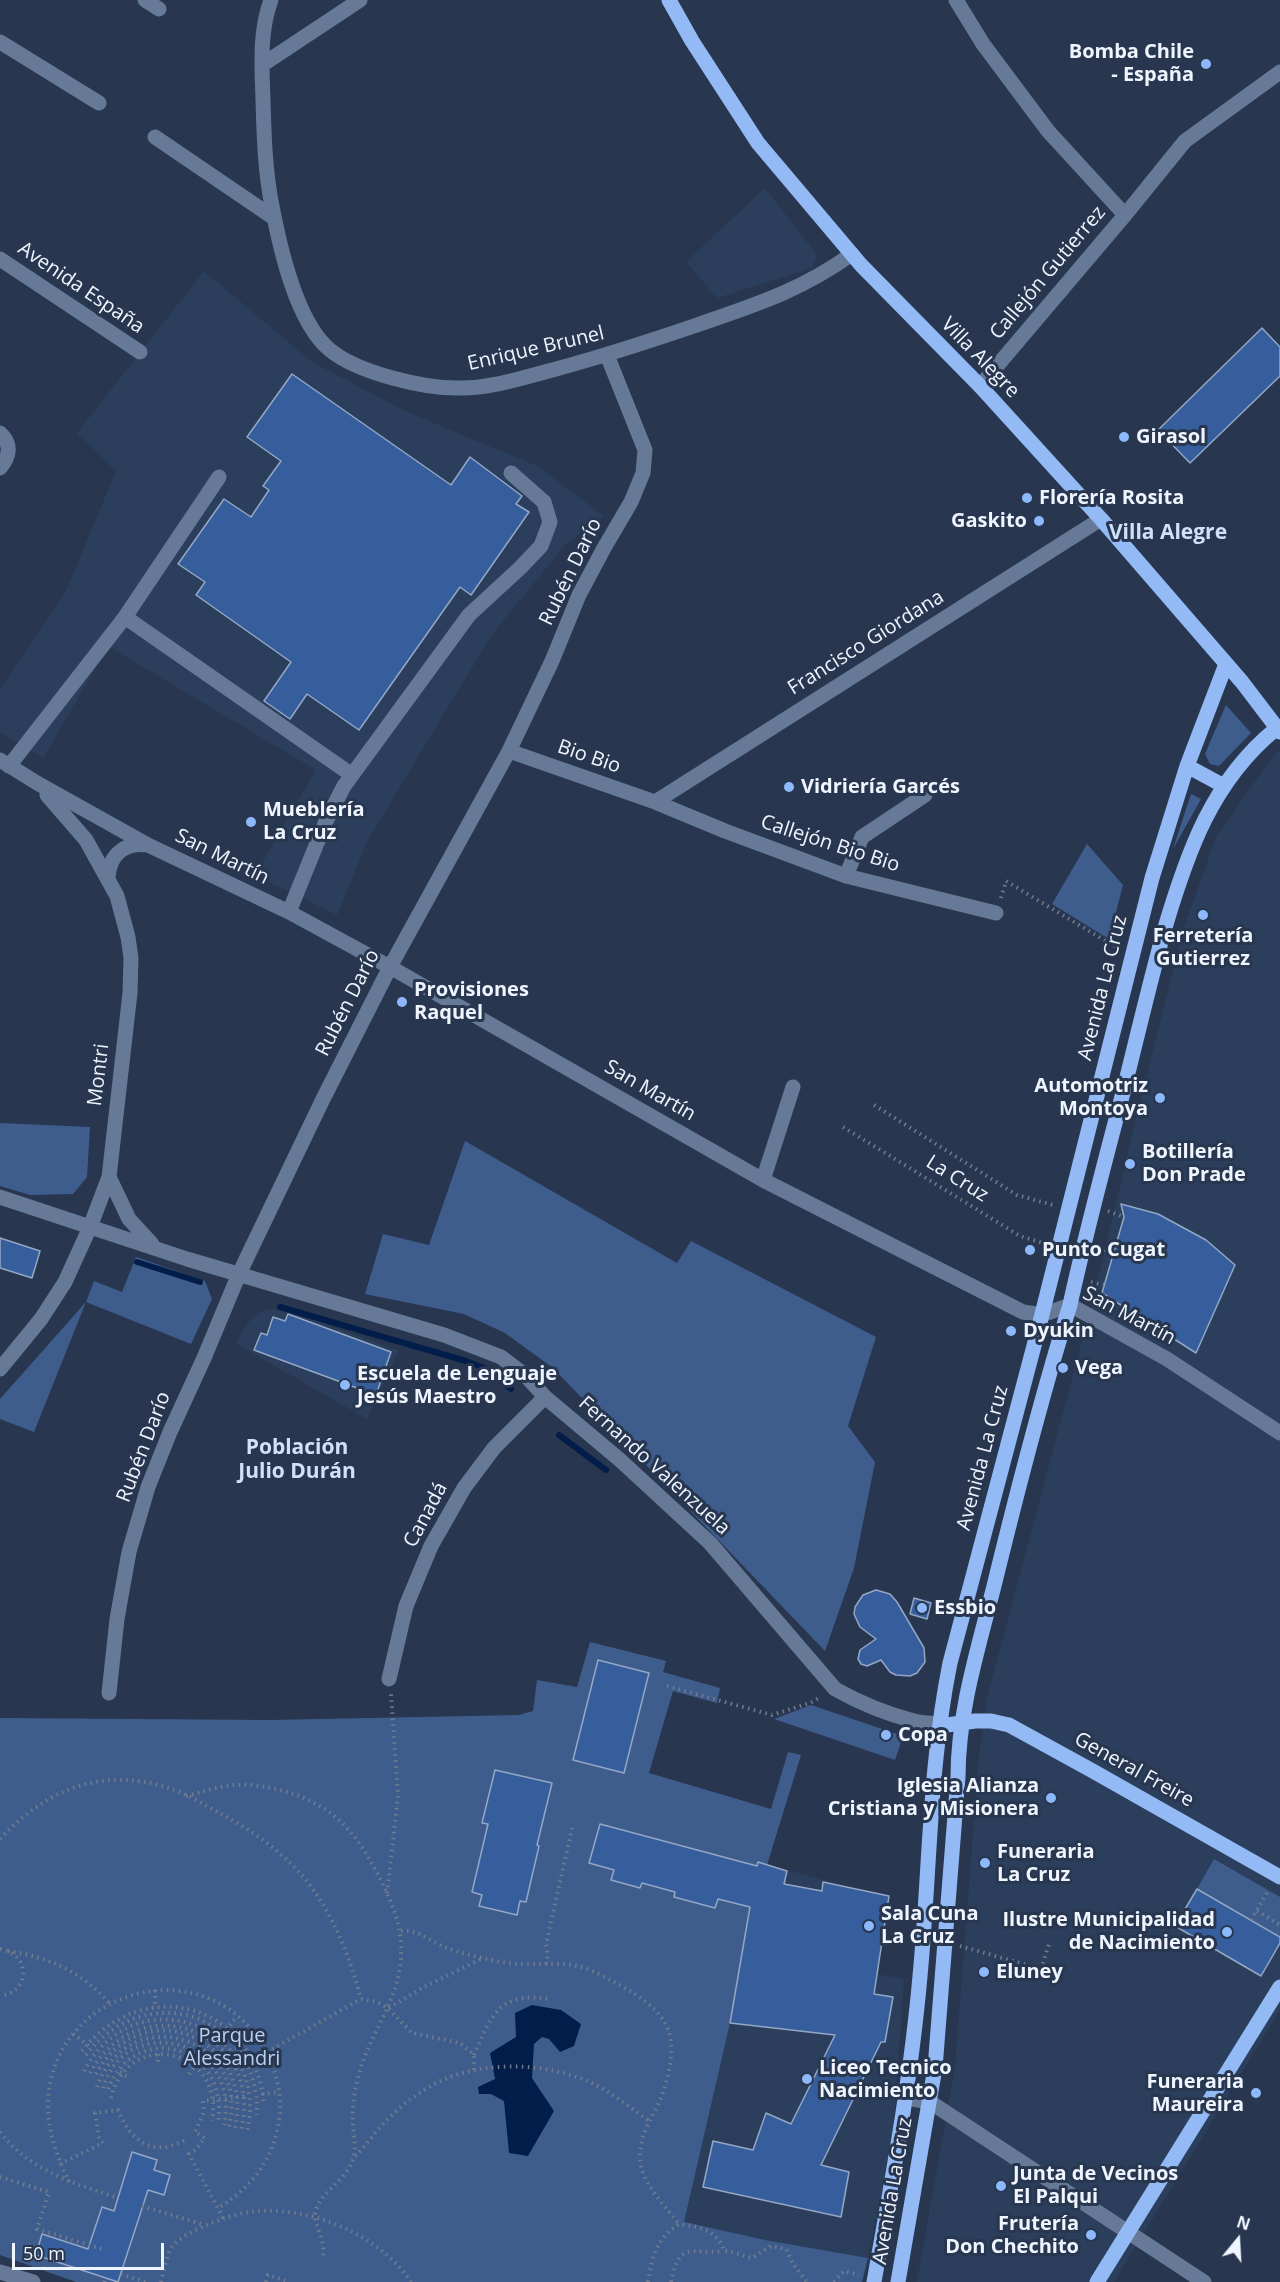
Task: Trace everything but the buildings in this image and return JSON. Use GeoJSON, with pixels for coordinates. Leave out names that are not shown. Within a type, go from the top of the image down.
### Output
{"type":"FeatureCollection","features":[{"type":"Feature","properties":{"kind":"main road","name":"Villa Alegre"},"geometry":{"type":"LineString","coordinates":[[669,0],[692,41],[758,143],[852,254],[980,386],[1101,519],[1279,728]]}},
{"type":"Feature","properties":{"kind":"main road","name":"Avenida La Cruz"},"geometry":{"type":"LineString","coordinates":[[898,2282],[935,2068],[945,1942],[950,1663],[1042,1315],[1152,878],[1187,766],[1226,664]]}},
{"type":"Feature","properties":{"kind":"main road","name":"Avenida La Cruz"},"geometry":{"type":"LineString","coordinates":[[874,2281],[906,2098],[949,1724],[1001,1557],[1070,1305],[1178,881],[1197,835],[1224,786],[1246,756],[1279,728]]}},
{"type":"Feature","properties":{"kind":"main road"},"geometry":{"type":"LineString","coordinates":[[1187,766],[1224,786]]}},
{"type":"Feature","properties":{"kind":"main road","name":"General Freire"},"geometry":{"type":"LineString","coordinates":[[949,1724],[992,1721],[1009,1725],[1278,1876]]}},
{"type":"Feature","properties":{"kind":"main road"},"geometry":{"type":"LineString","coordinates":[[1097,2282],[1280,1987]]}},
{"type":"Feature","properties":{"kind":"street"},"geometry":{"type":"LineString","coordinates":[[145,0],[159,9]]}},
{"type":"Feature","properties":{"kind":"street","name":"Enrique Brunel"},"geometry":{"type":"LineString","coordinates":[[271,0],[261,45],[261,65],[265,157],[274,218],[285,260],[309,324],[322,343],[350,363],[421,385],[462,388],[503,382],[607,355],[768,301],[817,278],[852,254]]}},
{"type":"Feature","properties":{"kind":"street"},"geometry":{"type":"LineString","coordinates":[[261,65],[360,0]]}},
{"type":"Feature","properties":{"kind":"street","name":"Callejón Gutierrez"},"geometry":{"type":"LineString","coordinates":[[956,0],[983,44],[1048,131],[1125,215]]}},
{"type":"Feature","properties":{"kind":"street"},"geometry":{"type":"LineString","coordinates":[[0,42],[99,103]]}},
{"type":"Feature","properties":{"kind":"street","name":"Callejón Gutierrez"},"geometry":{"type":"LineString","coordinates":[[980,386],[1185,141],[1280,72]]}},
{"type":"Feature","properties":{"kind":"street"},"geometry":{"type":"LineString","coordinates":[[155,137],[274,218]]}},
{"type":"Feature","properties":{"kind":"street","name":"Avenida España"},"geometry":{"type":"LineString","coordinates":[[0,259],[140,352]]}},
{"type":"Feature","properties":{"kind":"street","name":"Rubén Darío"},"geometry":{"type":"LineString","coordinates":[[109,1693],[117,1620],[129,1552],[148,1487],[239,1274],[323,1099],[390,967],[509,751],[548,670],[579,595],[632,502],[643,472],[645,450],[607,355]]}},
{"type":"Feature","properties":{"kind":"street"},"geometry":{"type":"LineString","coordinates":[[0,433],[6,439],[9,448],[8,457],[0,468]]}},
{"type":"Feature","properties":{"kind":"street"},"geometry":{"type":"LineString","coordinates":[[289,912],[326,822],[352,775],[469,615],[541,546],[550,522],[544,502],[511,473]]}},
{"type":"Feature","properties":{"kind":"street"},"geometry":{"type":"LineString","coordinates":[[5,763],[125,617],[219,477]]}},
{"type":"Feature","properties":{"kind":"street","name":"Francisco Giordana"},"geometry":{"type":"LineString","coordinates":[[655,802],[1101,519]]}},
{"type":"Feature","properties":{"kind":"street"},"geometry":{"type":"LineString","coordinates":[[125,617],[352,775]]}},
{"type":"Feature","properties":{"kind":"street","name":"Bio Bio"},"geometry":{"type":"LineString","coordinates":[[509,751],[655,802]]}},
{"type":"Feature","properties":{"kind":"street","name":"San Martín"},"geometry":{"type":"LineString","coordinates":[[5,763],[36,783],[148,845],[289,912],[390,967],[763,1180],[1023,1312],[1042,1315],[1070,1305],[1167,1359],[1280,1433]]}},
{"type":"Feature","properties":{"kind":"street","name":"Montri"},"geometry":{"type":"LineString","coordinates":[[0,1369],[41,1319],[64,1281],[90,1227],[109,1177],[132,976],[124,916],[108,877],[86,840],[63,811],[36,783]]}},
{"type":"Feature","properties":{"kind":"street"},"geometry":{"type":"LineString","coordinates":[[846,876],[862,837],[925,795]]}},
{"type":"Feature","properties":{"kind":"street","name":"Callejón Bio Bio"},"geometry":{"type":"LineString","coordinates":[[655,802],[846,876],[996,913]]}},
{"type":"Feature","properties":{"kind":"street"},"geometry":{"type":"LineString","coordinates":[[108,877],[108,867],[119,851],[133,844],[148,845]]}},
{"type":"Feature","properties":{"kind":"street"},"geometry":{"type":"LineString","coordinates":[[763,1180],[793,1087]]}},
{"type":"Feature","properties":{"kind":"street","name":"Fernando Valenzuela"},"geometry":{"type":"LineString","coordinates":[[109,1177],[129,1219],[156,1247]]}},
{"type":"Feature","properties":{"kind":"street","name":"Fernando Valenzuela"},"geometry":{"type":"LineString","coordinates":[[0,1197],[239,1274],[476,1346],[501,1357],[526,1376],[545,1397],[621,1460],[710,1543],[835,1689],[916,1722],[949,1724]]}},
{"type":"Feature","properties":{"kind":"street","name":"Canadá"},"geometry":{"type":"LineString","coordinates":[[389,1679],[406,1606],[431,1546],[464,1488],[494,1448],[545,1397]]}},
{"type":"Feature","properties":{"kind":"street"},"geometry":{"type":"LineString","coordinates":[[906,2098],[930,2102],[1204,2282]]}},
{"type":"Feature","properties":{"kind":"street"},"geometry":{"type":"LineString","coordinates":[[0,2272],[33,2282]]}},
{"type":"Feature","properties":{"kind":"path"},"geometry":{"type":"LineString","coordinates":[[996,913],[1006,881],[1133,957]]}},
{"type":"Feature","properties":{"kind":"path","name":"La Cruz"},"geometry":{"type":"LineString","coordinates":[[874,1106],[1017,1195],[1068,1210]]}},
{"type":"Feature","properties":{"kind":"path","name":"La Cruz"},"geometry":{"type":"LineString","coordinates":[[843,1127],[1020,1236],[1058,1248]]}},
{"type":"Feature","properties":{"kind":"path"},"geometry":{"type":"LineString","coordinates":[[387,1893],[398,1796],[389,1679]]}},
{"type":"Feature","properties":{"kind":"path"},"geometry":{"type":"LineString","coordinates":[[667,1686],[772,1715],[810,1703],[835,1689]]}},
{"type":"Feature","properties":{"kind":"path"},"geometry":{"type":"LineString","coordinates":[[0,1839],[43,1802],[63,1790],[87,1783],[127,1780],[172,1790],[186,1796],[262,1838],[308,1882],[340,1934],[361,1999]]}},
{"type":"Feature","properties":{"kind":"path"},"geometry":{"type":"LineString","coordinates":[[186,1796],[237,1785],[261,1786],[306,1799],[340,1820],[356,1838],[387,1893],[401,1931],[401,1961],[388,2008],[373,2037],[358,2078],[353,2106],[354,2157]]}},
{"type":"Feature","properties":{"kind":"path"},"geometry":{"type":"LineString","coordinates":[[546,1964],[548,1956],[546,1944],[573,1824]]}},
{"type":"Feature","properties":{"kind":"path"},"geometry":{"type":"LineString","coordinates":[[1251,1920],[1278,1876]]}},
{"type":"Feature","properties":{"kind":"path"},"geometry":{"type":"LineString","coordinates":[[1257,1911],[1280,1924]]}},
{"type":"Feature","properties":{"kind":"path"},"geometry":{"type":"LineString","coordinates":[[401,1931],[414,1931],[444,1947],[483,1958],[510,1963],[574,1965],[595,1972],[653,2006],[665,2020],[671,2035],[670,2066],[664,2092],[641,2143],[640,2159],[644,2176],[678,2224],[711,2232],[722,2244],[724,2251]]}},
{"type":"Feature","properties":{"kind":"path"},"geometry":{"type":"LineString","coordinates":[[945,1942],[1041,1968],[1049,1944]]}},
{"type":"Feature","properties":{"kind":"path"},"geometry":{"type":"LineString","coordinates":[[0,1949],[39,1957],[71,1970],[88,1982],[109,2003]]}},
{"type":"Feature","properties":{"kind":"path"},"geometry":{"type":"LineString","coordinates":[[0,1996],[15,1991],[22,1979],[22,1965],[19,1959],[8,1951]]}},
{"type":"Feature","properties":{"kind":"path"},"geometry":{"type":"LineString","coordinates":[[388,2008],[422,1988],[483,1958]]}},
{"type":"Feature","properties":{"kind":"path"},"geometry":{"type":"LineString","coordinates":[[155,1990],[158,2064]]}},
{"type":"Feature","properties":{"kind":"path"},"geometry":{"type":"LineString","coordinates":[[69,2182],[60,2164],[49,2123],[48,2104],[54,2067],[73,2034],[83,2022],[109,2003],[155,1990],[177,1991],[198,1995],[212,2001],[237,2016],[249,2027],[267,2052],[275,2072],[279,2092],[278,2127],[267,2160],[246,2188],[218,2208]]}},
{"type":"Feature","properties":{"kind":"path"},"geometry":{"type":"LineString","coordinates":[[474,2071],[474,2055],[487,2025],[500,2007],[512,1999],[537,1997],[549,1999]]}},
{"type":"Feature","properties":{"kind":"path"},"geometry":{"type":"LineString","coordinates":[[267,2052],[361,1999],[377,2002],[388,2008],[412,2033],[460,2043],[474,2055]]}},
{"type":"Feature","properties":{"kind":"path"},"geometry":{"type":"LineString","coordinates":[[84,2053],[99,2031],[121,2016],[155,2007],[173,2007],[199,2012],[227,2029],[250,2054],[260,2078],[264,2105]]}},
{"type":"Feature","properties":{"kind":"path"},"geometry":{"type":"LineString","coordinates":[[89,2047],[115,2026],[140,2015],[175,2013],[195,2018],[223,2034],[239,2050],[246,2062],[257,2095],[257,2115]]}},
{"type":"Feature","properties":{"kind":"path"},"geometry":{"type":"LineString","coordinates":[[189,2074],[237,2016]]}},
{"type":"Feature","properties":{"kind":"path"},"geometry":{"type":"LineString","coordinates":[[84,2071],[106,2040],[127,2027],[156,2019],[188,2022],[219,2038],[238,2059],[248,2082],[250,2096],[247,2132]]}},
{"type":"Feature","properties":{"kind":"path"},"geometry":{"type":"LineString","coordinates":[[90,2073],[100,2056],[121,2037],[144,2027],[180,2026],[192,2030],[215,2043],[237,2070],[244,2097],[244,2117],[241,2130]]}},
{"type":"Feature","properties":{"kind":"path"},"geometry":{"type":"LineString","coordinates":[[96,2074],[105,2059],[129,2039],[156,2031],[178,2032],[190,2036],[211,2048],[228,2067],[238,2097],[238,2116],[235,2128]]}},
{"type":"Feature","properties":{"kind":"path"},"geometry":{"type":"LineString","coordinates":[[73,2034],[129,2079]]}},
{"type":"Feature","properties":{"kind":"path"},"geometry":{"type":"LineString","coordinates":[[218,2123],[214,2080],[199,2062],[184,2052],[173,2049],[133,2057],[103,2088],[112,2065],[122,2050],[132,2044],[157,2037],[188,2041],[207,2052],[228,2080],[232,2114],[227,2126]]}},
{"type":"Feature","properties":{"kind":"path"},"geometry":{"type":"LineString","coordinates":[[112,2065],[134,2049],[157,2043],[186,2047],[203,2057],[218,2073],[229,2098]]}},
{"type":"Feature","properties":{"kind":"path"},"geometry":{"type":"LineString","coordinates":[[157,2052],[183,2059],[195,2066],[207,2079],[217,2099],[212,2121]]}},
{"type":"Feature","properties":{"kind":"path"},"geometry":{"type":"LineString","coordinates":[[323,2257],[325,2247],[314,2217],[319,2200],[347,2172],[354,2157],[387,2119],[423,2091],[448,2078],[488,2069],[529,2067],[554,2071],[573,2076],[611,2093],[649,2121]]}},
{"type":"Feature","properties":{"kind":"path"},"geometry":{"type":"LineString","coordinates":[[111,2098],[120,2072]]}},
{"type":"Feature","properties":{"kind":"path"},"geometry":{"type":"LineString","coordinates":[[223,2218],[189,2154],[205,2138],[195,2132],[204,2112],[203,2101],[279,2092]]}},
{"type":"Feature","properties":{"kind":"path"},"geometry":{"type":"LineString","coordinates":[[60,2164],[103,2143],[99,2137],[95,2114],[118,2110],[129,2132],[135,2138],[151,2146],[168,2147],[185,2140]]}},
{"type":"Feature","properties":{"kind":"path"},"geometry":{"type":"LineString","coordinates":[[0,2132],[33,2164],[69,2182],[118,2198]]}},
{"type":"Feature","properties":{"kind":"path"},"geometry":{"type":"LineString","coordinates":[[0,2176],[49,2192],[37,2229],[102,2248]]}},
{"type":"Feature","properties":{"kind":"path"},"geometry":{"type":"LineString","coordinates":[[142,2205],[206,2226]]}},
{"type":"Feature","properties":{"kind":"path"},"geometry":{"type":"LineString","coordinates":[[161,2282],[171,2247],[191,2232],[223,2218],[258,2211],[294,2212],[326,2220],[357,2235],[386,2255],[411,2282]]}},
{"type":"Feature","properties":{"kind":"path"},"geometry":{"type":"LineString","coordinates":[[648,2282],[657,2246],[667,2232],[678,2224]]}},
{"type":"Feature","properties":{"kind":"path"},"geometry":{"type":"LineString","coordinates":[[671,2282],[676,2264],[682,2254],[688,2250],[731,2251],[752,2258],[771,2246],[786,2249],[793,2264],[807,2282]]}},
{"type":"Feature","properties":{"kind":"path"},"geometry":{"type":"LineString","coordinates":[[834,2282],[844,2271],[874,2281]]}},
{"type":"Feature","properties":{"kind":"path"},"geometry":{"type":"LineString","coordinates":[[121,2274],[146,2282]]}},
{"type":"Feature","properties":{"kind":"path"},"geometry":{"type":"LineString","coordinates":[[266,2282],[268,2275],[289,2282]]}},
{"type":"Feature","properties":{"kind":"shaded area"},"geometry":{"type":"Polygon","coordinates":[[[765,188],[817,255],[812,268],[717,298],[686,262],[765,188]]]}},
{"type":"Feature","properties":{"kind":"shaded area"},"geometry":{"type":"Polygon","coordinates":[[[204,271],[312,362],[405,411],[537,466],[604,516],[567,543],[493,633],[368,840],[337,915],[255,875],[316,770],[108,646],[43,758],[0,732],[0,689],[66,591],[116,471],[77,433],[204,271]]]}},
{"type":"Feature","properties":{"kind":"shaded area"},"geometry":{"type":"Polygon","coordinates":[[[1280,750],[1280,2010],[1114,2282],[917,2282],[955,2067],[979,1757],[987,1698],[1093,1300],[1184,928],[1216,837],[1268,763],[1280,750]]]}},
{"type":"Feature","properties":{"kind":"shaded area","name":"Escuela de Lenguaje Jesús Maestro"},"geometry":{"type":"Polygon","coordinates":[[[271,1309],[287,1310],[399,1351],[367,1419],[235,1343],[251,1319],[260,1312],[271,1309]]]}},
{"type":"Feature","properties":{"kind":"shaded area","name":"Liceo Tecnico Nacimiento"},"geometry":{"type":"Polygon","coordinates":[[[758,1862],[856,1889],[845,1968],[904,1979],[893,2136],[868,2258],[684,2223],[730,2023],[758,1862]]]}},
{"type":"Feature","properties":{"kind":"shaded area"},"geometry":{"type":"Polygon","coordinates":[[[532,2005],[561,2010],[581,2024],[574,2046],[560,2052],[549,2039],[542,2037],[534,2044],[532,2078],[554,2111],[528,2156],[509,2153],[504,2101],[491,2094],[479,2094],[478,2087],[495,2079],[490,2053],[516,2037],[515,2013],[532,2005]]]}},
{"type":"Feature","properties":{"kind":"green space"},"geometry":{"type":"Polygon","coordinates":[[[1226,705],[1251,733],[1219,766],[1210,764],[1205,754],[1226,705]]]}},
{"type":"Feature","properties":{"kind":"green space"},"geometry":{"type":"Polygon","coordinates":[[[1191,794],[1201,799],[1173,849],[1191,794]]]}},
{"type":"Feature","properties":{"kind":"green space"},"geometry":{"type":"Polygon","coordinates":[[[1087,844],[1123,885],[1109,939],[1052,904],[1087,844]]]}},
{"type":"Feature","properties":{"kind":"green space"},"geometry":{"type":"Polygon","coordinates":[[[0,1123],[90,1127],[87,1177],[73,1194],[30,1195],[0,1186],[0,1123]]]}},
{"type":"Feature","properties":{"kind":"green space"},"geometry":{"type":"Polygon","coordinates":[[[465,1141],[677,1263],[691,1241],[876,1337],[848,1426],[875,1462],[854,1568],[825,1651],[553,1368],[505,1333],[464,1314],[365,1294],[383,1234],[429,1245],[465,1141]]]}},
{"type":"Feature","properties":{"kind":"green space"},"geometry":{"type":"Polygon","coordinates":[[[136,1257],[205,1281],[212,1299],[191,1344],[86,1302],[94,1281],[122,1292],[136,1257]]]}},
{"type":"Feature","properties":{"kind":"green space"},"geometry":{"type":"Polygon","coordinates":[[[86,1302],[34,1432],[0,1419],[0,1399],[86,1302]]]}},
{"type":"Feature","properties":{"kind":"green space","name":"Parque Alessandri"},"geometry":{"type":"Polygon","coordinates":[[[590,1642],[666,1661],[663,1672],[720,1688],[717,1703],[673,1691],[649,1773],[771,1809],[788,1752],[801,1755],[767,1865],[758,1862],[730,2023],[684,2222],[765,2240],[868,2258],[862,2282],[76,2282],[0,2255],[0,1718],[270,1720],[519,1715],[533,1711],[537,1680],[577,1687],[590,1642]]]}},
{"type":"Feature","properties":{"kind":"green space"},"geometry":{"type":"Polygon","coordinates":[[[811,1705],[903,1736],[895,1760],[774,1719],[811,1705]]]}},
{"type":"Feature","properties":{"kind":"green space"},"geometry":{"type":"Polygon","coordinates":[[[1214,1859],[1280,1897],[1280,1937],[1197,1889],[1214,1859]]]}},
{"type":"Feature","properties":{"kind":"waterway"},"geometry":{"type":"LineString","coordinates":[[137,1262],[200,1282]]}},
{"type":"Feature","properties":{"kind":"waterway"},"geometry":{"type":"LineString","coordinates":[[280,1307],[466,1361],[484,1368],[511,1389]]}},
{"type":"Feature","properties":{"kind":"waterway"},"geometry":{"type":"LineString","coordinates":[[559,1435],[606,1470]]}},
{"type":"Feature","properties":{"kind":"place","name":"Bomba Chile - España"},"geometry":{"type":"Point","coordinates":[1206,64]}},
{"type":"Feature","properties":{"kind":"place","name":"Girasol"},"geometry":{"type":"Point","coordinates":[1124,437]}},
{"type":"Feature","properties":{"kind":"place","name":"Florería Rosita"},"geometry":{"type":"Point","coordinates":[1027,498]}},
{"type":"Feature","properties":{"kind":"place","name":"Gaskito"},"geometry":{"type":"Point","coordinates":[1039,521]}},
{"type":"Feature","properties":{"kind":"place","name":"Vidriería Garcés"},"geometry":{"type":"Point","coordinates":[789,787]}},
{"type":"Feature","properties":{"kind":"place","name":"Mueblería La Cruz"},"geometry":{"type":"Point","coordinates":[251,822]}},
{"type":"Feature","properties":{"kind":"place","name":"Ferretería Gutierrez"},"geometry":{"type":"Point","coordinates":[1203,915]}},
{"type":"Feature","properties":{"kind":"place","name":"Provisiones Raquel"},"geometry":{"type":"Point","coordinates":[402,1002]}},
{"type":"Feature","properties":{"kind":"place","name":"Automotriz Montoya"},"geometry":{"type":"Point","coordinates":[1160,1098]}},
{"type":"Feature","properties":{"kind":"place","name":"Botillería Don Prade"},"geometry":{"type":"Point","coordinates":[1130,1164]}},
{"type":"Feature","properties":{"kind":"place","name":"Punto Cugat"},"geometry":{"type":"Point","coordinates":[1030,1250]}},
{"type":"Feature","properties":{"kind":"place","name":"Dyukin"},"geometry":{"type":"Point","coordinates":[1011,1331]}},
{"type":"Feature","properties":{"kind":"place","name":"Vega"},"geometry":{"type":"Point","coordinates":[1063,1368]}},
{"type":"Feature","properties":{"kind":"place","name":"Escuela de Lenguaje Jesús Maestro"},"geometry":{"type":"Point","coordinates":[345,1385]}},
{"type":"Feature","properties":{"kind":"place","name":"Essbio"},"geometry":{"type":"Point","coordinates":[922,1608]}},
{"type":"Feature","properties":{"kind":"place","name":"Copa"},"geometry":{"type":"Point","coordinates":[886,1735]}},
{"type":"Feature","properties":{"kind":"place","name":"Iglesia Alianza Cristiana y Misionera"},"geometry":{"type":"Point","coordinates":[1051,1798]}},
{"type":"Feature","properties":{"kind":"place","name":"Funeraria La Cruz"},"geometry":{"type":"Point","coordinates":[985,1863]}},
{"type":"Feature","properties":{"kind":"place","name":"Sala Cuna La Cruz"},"geometry":{"type":"Point","coordinates":[869,1926]}},
{"type":"Feature","properties":{"kind":"place","name":"Ilustre Municipalidad de Nacimiento"},"geometry":{"type":"Point","coordinates":[1227,1932]}},
{"type":"Feature","properties":{"kind":"place","name":"Eluney"},"geometry":{"type":"Point","coordinates":[984,1972]}},
{"type":"Feature","properties":{"kind":"place","name":"Liceo Tecnico Nacimiento"},"geometry":{"type":"Point","coordinates":[807,2079]}},
{"type":"Feature","properties":{"kind":"place","name":"Funeraria Maureira"},"geometry":{"type":"Point","coordinates":[1256,2093]}},
{"type":"Feature","properties":{"kind":"place","name":"Junta de Vecinos El Palqui"},"geometry":{"type":"Point","coordinates":[1001,2186]}},
{"type":"Feature","properties":{"kind":"place","name":"Frutería Don Chechito"},"geometry":{"type":"Point","coordinates":[1091,2235]}},
{"type":"Feature","properties":{"kind":"district","name":"Villa Alegre"},"geometry":{"type":"Point","coordinates":[1168,533]}},
{"type":"Feature","properties":{"kind":"district","name":"Población Julio Durán"},"geometry":{"type":"Point","coordinates":[297,1460]}}]}
